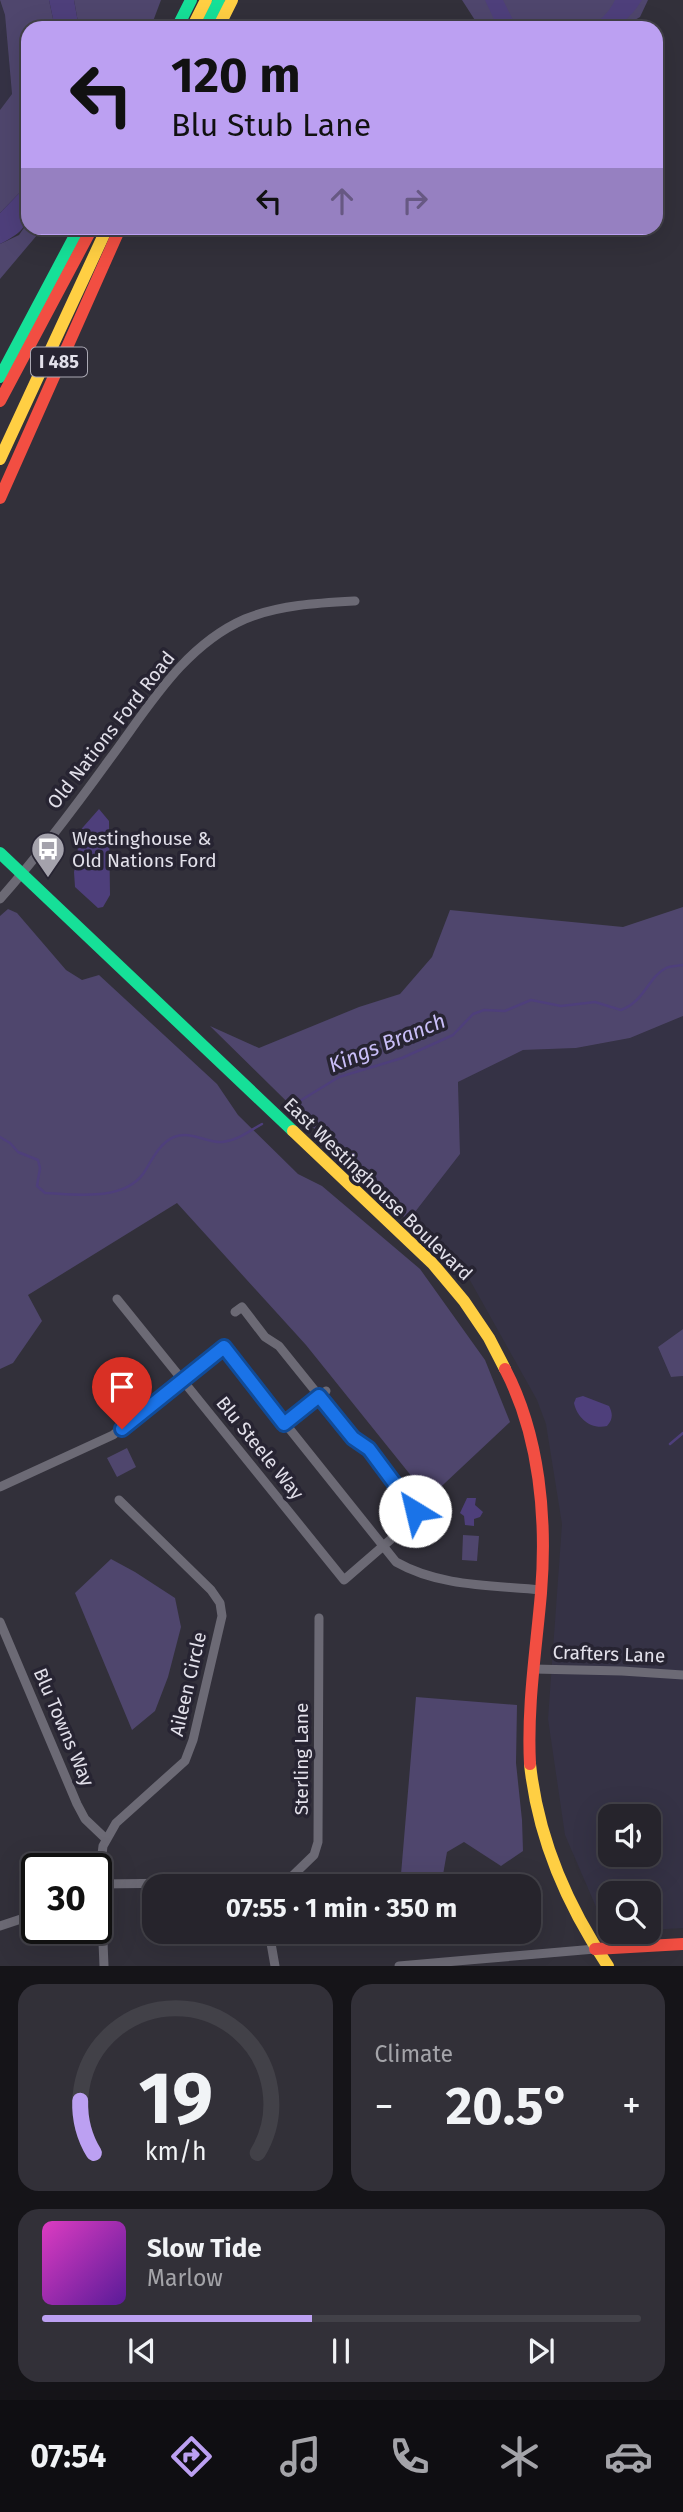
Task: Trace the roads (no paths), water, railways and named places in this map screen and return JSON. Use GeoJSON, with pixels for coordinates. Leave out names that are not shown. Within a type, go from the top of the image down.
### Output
{"type":"FeatureCollection","features":[{"type":"Feature","properties":{"kind":"main road"},"geometry":{"type":"LineString","coordinates":[[180,21],[191,0]]}},
{"type":"Feature","properties":{"kind":"main road"},"geometry":{"type":"LineString","coordinates":[[196,21],[206,0]]}},
{"type":"Feature","properties":{"kind":"main road"},"geometry":{"type":"LineString","coordinates":[[208,21],[219,0]]}},
{"type":"Feature","properties":{"kind":"main road"},"geometry":{"type":"LineString","coordinates":[[222,21],[232,0]]}},
{"type":"Feature","properties":{"kind":"main road","name":"I 485"},"geometry":{"type":"LineString","coordinates":[[0,377],[75,235]]}},
{"type":"Feature","properties":{"kind":"main road","name":"I 485"},"geometry":{"type":"LineString","coordinates":[[0,401],[88,235]]}},
{"type":"Feature","properties":{"kind":"main road","name":"I 485"},"geometry":{"type":"LineString","coordinates":[[0,459],[104,235]]}},
{"type":"Feature","properties":{"kind":"main road","name":"I 485"},"geometry":{"type":"LineString","coordinates":[[0,498],[117,235]]}},
{"type":"Feature","properties":{"kind":"main road"},"geometry":{"type":"LineString","coordinates":[[0,480],[33,423]]}},
{"type":"Feature","properties":{"kind":"main road","name":"East Westinghouse Boulevard"},"geometry":{"type":"LineString","coordinates":[[0,853],[433,1264],[469,1307],[493,1345],[508,1374],[530,1434],[542,1503],[541,1590],[528,1732],[538,1819],[561,1886],[575,1917],[608,1966]]}},
{"type":"Feature","properties":{"kind":"main road"},"geometry":{"type":"LineString","coordinates":[[596,1949],[683,1944]]}},
{"type":"Feature","properties":{"kind":"street","name":"Old Nations Ford Road"},"geometry":{"type":"LineString","coordinates":[[0,899],[79,801],[166,684],[206,643],[230,627],[263,613],[307,605],[355,601]]}},
{"type":"Feature","properties":{"kind":"street","name":"Blu Steele Way"},"geometry":{"type":"LineString","coordinates":[[117,1298],[344,1580],[382,1546]]}},
{"type":"Feature","properties":{"kind":"street"},"geometry":{"type":"LineString","coordinates":[[235,1312],[242,1307],[265,1337],[279,1346],[322,1393],[353,1438],[369,1449],[414,1506],[412,1521],[382,1546]]}},
{"type":"Feature","properties":{"kind":"street"},"geometry":{"type":"LineString","coordinates":[[0,1487],[113,1435],[224,1347],[396,1562],[431,1578],[541,1590]]}},
{"type":"Feature","properties":{"kind":"street"},"geometry":{"type":"LineString","coordinates":[[284,1424],[322,1393]]}},
{"type":"Feature","properties":{"kind":"street","name":"Aileen Circle"},"geometry":{"type":"LineString","coordinates":[[106,1839],[121,1818],[185,1761],[193,1740],[222,1616],[220,1603],[211,1590],[119,1500]]}},
{"type":"Feature","properties":{"kind":"street","name":"Sterling Lane"},"geometry":{"type":"LineString","coordinates":[[295,1874],[308,1862],[318,1842],[319,1618]]}},
{"type":"Feature","properties":{"kind":"street","name":"Blu Towns Way"},"geometry":{"type":"LineString","coordinates":[[0,1622],[77,1804],[85,1819],[106,1839]]}},
{"type":"Feature","properties":{"kind":"street","name":"Crafters Lane"},"geometry":{"type":"LineString","coordinates":[[533,1670],[683,1675]]}},
{"type":"Feature","properties":{"kind":"street"},"geometry":{"type":"LineString","coordinates":[[102,1853],[106,1839]]}},
{"type":"Feature","properties":{"kind":"street"},"geometry":{"type":"LineString","coordinates":[[112,1884],[142,1883]]}},
{"type":"Feature","properties":{"kind":"street"},"geometry":{"type":"LineString","coordinates":[[0,1926],[21,1919]]}},
{"type":"Feature","properties":{"kind":"street"},"geometry":{"type":"LineString","coordinates":[[101,1944],[104,1966]]}},
{"type":"Feature","properties":{"kind":"street"},"geometry":{"type":"LineString","coordinates":[[271,1944],[275,1966]]}},
{"type":"Feature","properties":{"kind":"street"},"geometry":{"type":"LineString","coordinates":[[398,1966],[596,1949]]}},
{"type":"Feature","properties":{"kind":"waterway","name":"Kings Branch"},"geometry":{"type":"LineString","coordinates":[[290,1107],[339,1077],[402,1058],[453,1035],[473,1014],[484,1010],[505,1011],[531,1000],[561,1006],[595,1002],[621,1010],[636,1000],[660,972],[668,967],[683,965]]}},
{"type":"Feature","properties":{"kind":"waterway","name":"Kings Branch"},"geometry":{"type":"LineString","coordinates":[[0,1137],[18,1152],[38,1160],[40,1168],[37,1186],[45,1193],[83,1195],[110,1193],[134,1183],[160,1148],[174,1137],[186,1135],[216,1142],[227,1141],[262,1124]]}},
{"type":"Feature","properties":{"kind":"waterway"},"geometry":{"type":"LineString","coordinates":[[670,1444],[683,1433]]}},
{"type":"Feature","properties":{"kind":"place","name":"Westinghouse & Old Nations Ford"},"geometry":{"type":"Point","coordinates":[48,879]}}]}
